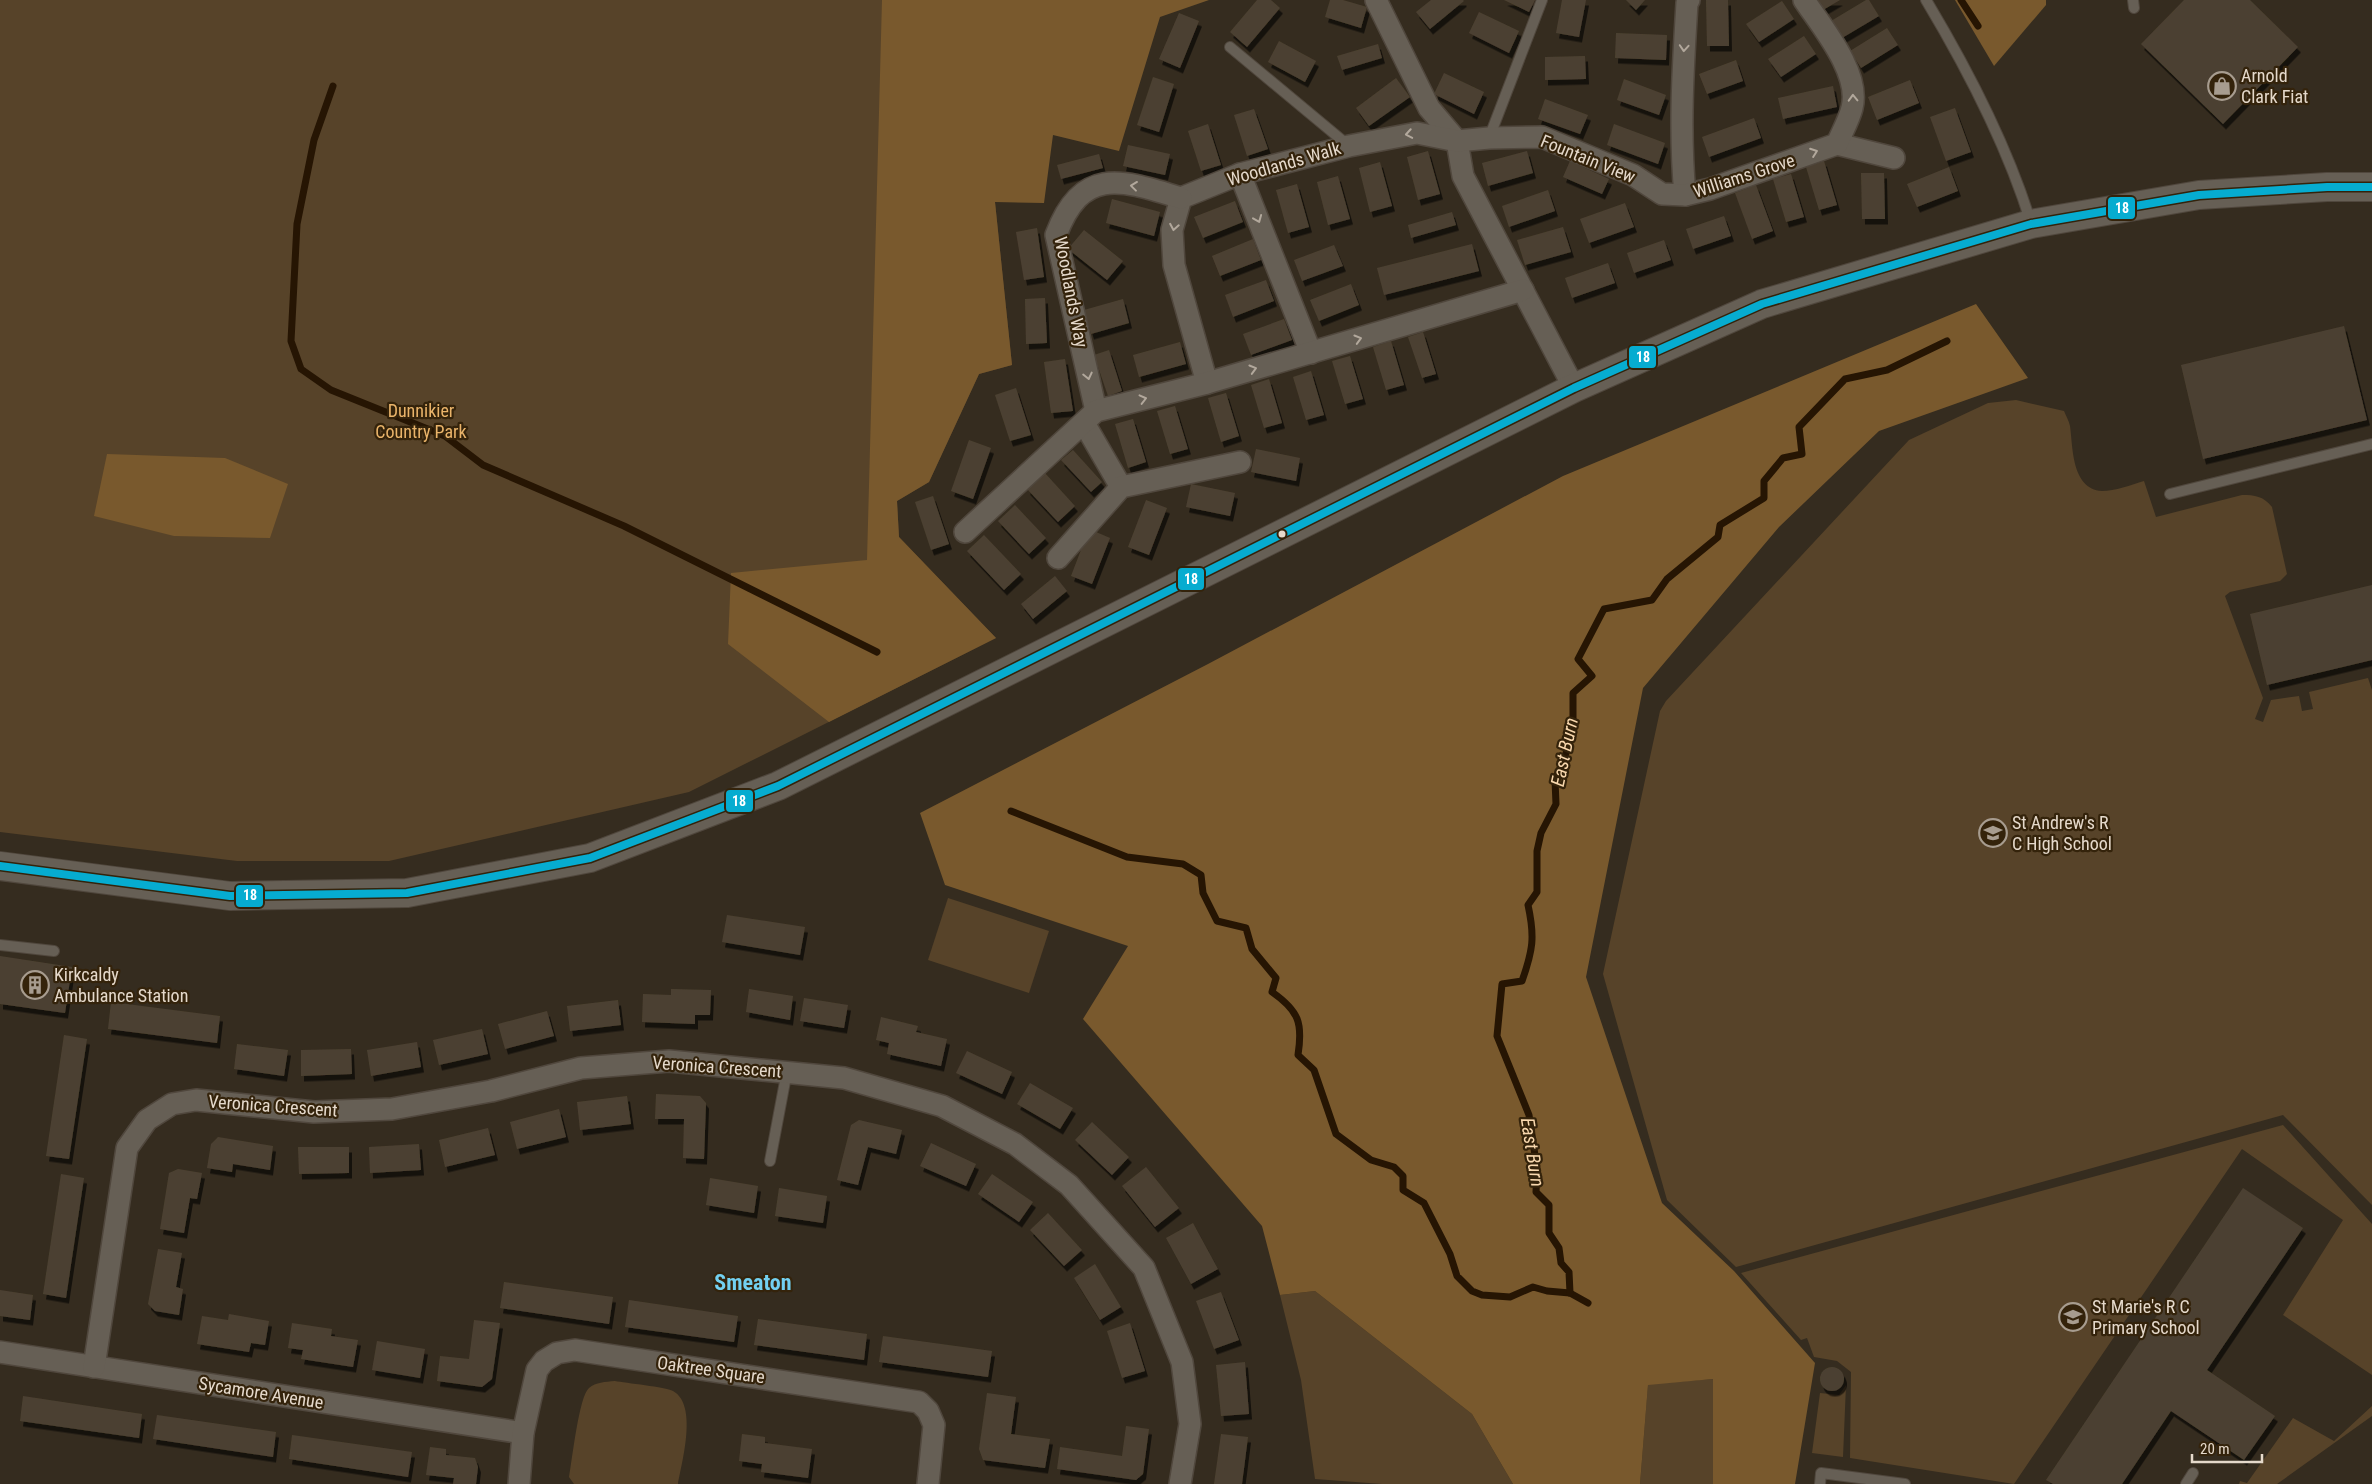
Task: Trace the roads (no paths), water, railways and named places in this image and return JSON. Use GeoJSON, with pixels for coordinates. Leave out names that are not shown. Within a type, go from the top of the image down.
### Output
{"type":"FeatureCollection","features":[{"type":"Feature","properties":{"kind":"main road"},"geometry":{"type":"LineString","coordinates":[[0,866],[230,896],[407,893],[590,858],[778,786],[1574,388],[1762,304],[2031,224],[2199,195],[2327,187],[2372,187]]}},
{"type":"Feature","properties":{"kind":"street"},"geometry":{"type":"LineString","coordinates":[[1376,0],[1430,108],[1457,141],[1463,176],[1574,388]]}},
{"type":"Feature","properties":{"kind":"street","name":"Williams Grove"},"geometry":{"type":"LineString","coordinates":[[1690,0],[1687,3],[1684,55],[1682,158],[1685,195],[1710,189],[1837,144]]}},
{"type":"Feature","properties":{"kind":"street"},"geometry":{"type":"LineString","coordinates":[[1804,0],[1839,52],[1852,81],[1853,107],[1837,144],[1894,158]]}},
{"type":"Feature","properties":{"kind":"street","name":"Woodlands Walk"},"geometry":{"type":"LineString","coordinates":[[1181,198],[1240,174],[1349,146],[1417,132],[1457,141]]}},
{"type":"Feature","properties":{"kind":"street","name":"Fountain View"},"geometry":{"type":"LineString","coordinates":[[1457,141],[1542,137],[1633,175],[1662,194],[1685,195]]}},
{"type":"Feature","properties":{"kind":"street"},"geometry":{"type":"LineString","coordinates":[[1240,174],[1311,353]]}},
{"type":"Feature","properties":{"kind":"street","name":"Woodlands Way"},"geometry":{"type":"LineString","coordinates":[[1121,487],[1090,417],[1056,235],[1063,216],[1083,191],[1097,185],[1136,185],[1181,198]]}},
{"type":"Feature","properties":{"kind":"street"},"geometry":{"type":"LineString","coordinates":[[1181,198],[1172,230],[1174,265],[1206,383]]}},
{"type":"Feature","properties":{"kind":"street"},"geometry":{"type":"LineString","coordinates":[[965,532],[1090,417],[1523,290]]}},
{"type":"Feature","properties":{"kind":"street"},"geometry":{"type":"LineString","coordinates":[[1058,558],[1121,487],[1240,462]]}},
{"type":"Feature","properties":{"kind":"street","name":"Veronica Crescent"},"geometry":{"type":"LineString","coordinates":[[94,1367],[127,1148],[147,1120],[172,1104],[196,1100],[314,1112],[392,1109],[491,1091],[581,1068],[669,1061],[787,1071],[844,1078],[942,1106],[1015,1144],[1069,1185],[1144,1268],[1182,1362],[1190,1424],[1180,1484]]}},
{"type":"Feature","properties":{"kind":"street","name":"Oaktree Square"},"geometry":{"type":"LineString","coordinates":[[519,1484],[523,1433],[537,1370],[544,1361],[557,1353],[575,1350],[919,1402],[928,1411],[934,1425],[928,1484]]}},
{"type":"Feature","properties":{"kind":"street","name":"Sycamore Avenue"},"geometry":{"type":"LineString","coordinates":[[0,1352],[523,1433]]}},
{"type":"Feature","properties":{"kind":"lane"},"geometry":{"type":"LineString","coordinates":[[1489,138],[1542,0]]}},
{"type":"Feature","properties":{"kind":"lane"},"geometry":{"type":"LineString","coordinates":[[1926,0],[1975,86],[2023,197],[2031,224]]}},
{"type":"Feature","properties":{"kind":"lane"},"geometry":{"type":"LineString","coordinates":[[1230,47],[1349,146]]}},
{"type":"Feature","properties":{"kind":"lane"},"geometry":{"type":"LineString","coordinates":[[2170,494],[2372,444]]}},
{"type":"Feature","properties":{"kind":"lane"},"geometry":{"type":"LineString","coordinates":[[0,945],[54,951]]}},
{"type":"Feature","properties":{"kind":"lane"},"geometry":{"type":"LineString","coordinates":[[770,1161],[787,1071]]}},
{"type":"Feature","properties":{"kind":"lane"},"geometry":{"type":"LineString","coordinates":[[1820,1484],[1821,1472],[1905,1484]]}},
{"type":"Feature","properties":{"kind":"lane"},"geometry":{"type":"LineString","coordinates":[[2186,1484],[2193,1473]]}},
{"type":"Feature","properties":{"kind":"waterway"},"geometry":{"type":"LineString","coordinates":[[1961,0],[1978,26]]}},
{"type":"Feature","properties":{"kind":"waterway"},"geometry":{"type":"LineString","coordinates":[[333,86],[314,140],[297,224],[291,341],[301,369],[331,390],[445,436],[483,465],[624,526],[877,652]]}},
{"type":"Feature","properties":{"kind":"waterway","name":"East Burn"},"geometry":{"type":"LineString","coordinates":[[1570,1293],[1569,1272],[1561,1263],[1559,1248],[1549,1233],[1549,1205],[1536,1192],[1537,1169],[1529,1115],[1497,1036],[1502,984],[1522,981],[1531,952],[1532,926],[1528,905],[1537,892],[1537,851],[1541,833],[1556,804],[1555,780],[1565,757],[1573,726],[1573,693],[1592,676],[1578,659],[1604,609],[1652,600],[1667,579],[1718,537],[1720,525],[1764,498],[1764,481],[1783,458],[1802,454],[1799,427],[1845,379],[1887,370],[1947,341]]}},
{"type":"Feature","properties":{"kind":"waterway"},"geometry":{"type":"LineString","coordinates":[[1011,811],[1127,857],[1183,864],[1201,875],[1203,893],[1217,921],[1246,928],[1252,949],[1276,978],[1272,992],[1288,1005],[1297,1019],[1300,1034],[1298,1055],[1314,1070],[1336,1134],[1371,1160],[1394,1167],[1403,1176],[1403,1190],[1424,1203],[1450,1254],[1457,1276],[1472,1291],[1482,1295],[1510,1297],[1533,1287],[1547,1291],[1570,1293],[1588,1303]]}},
{"type":"Feature","properties":{"kind":"place","name":"Arnold Clark Fiat"},"geometry":{"type":"Point","coordinates":[2222,86]}},
{"type":"Feature","properties":{"kind":"place","name":"St Andrew's R C High School"},"geometry":{"type":"Point","coordinates":[1993,833]}},
{"type":"Feature","properties":{"kind":"place","name":"Kirkcaldy Ambulance Station"},"geometry":{"type":"Point","coordinates":[35,985]}},
{"type":"Feature","properties":{"kind":"place","name":"St Marie's R C Primary School"},"geometry":{"type":"Point","coordinates":[2073,1317]}},
{"type":"Feature","properties":{"kind":"district","name":"Smeaton"},"geometry":{"type":"Point","coordinates":[753,1282]}},
{"type":"Feature","properties":{"kind":"park label","name":"Dunnikier Country Park"},"geometry":{"type":"Point","coordinates":[421,421]}}]}
